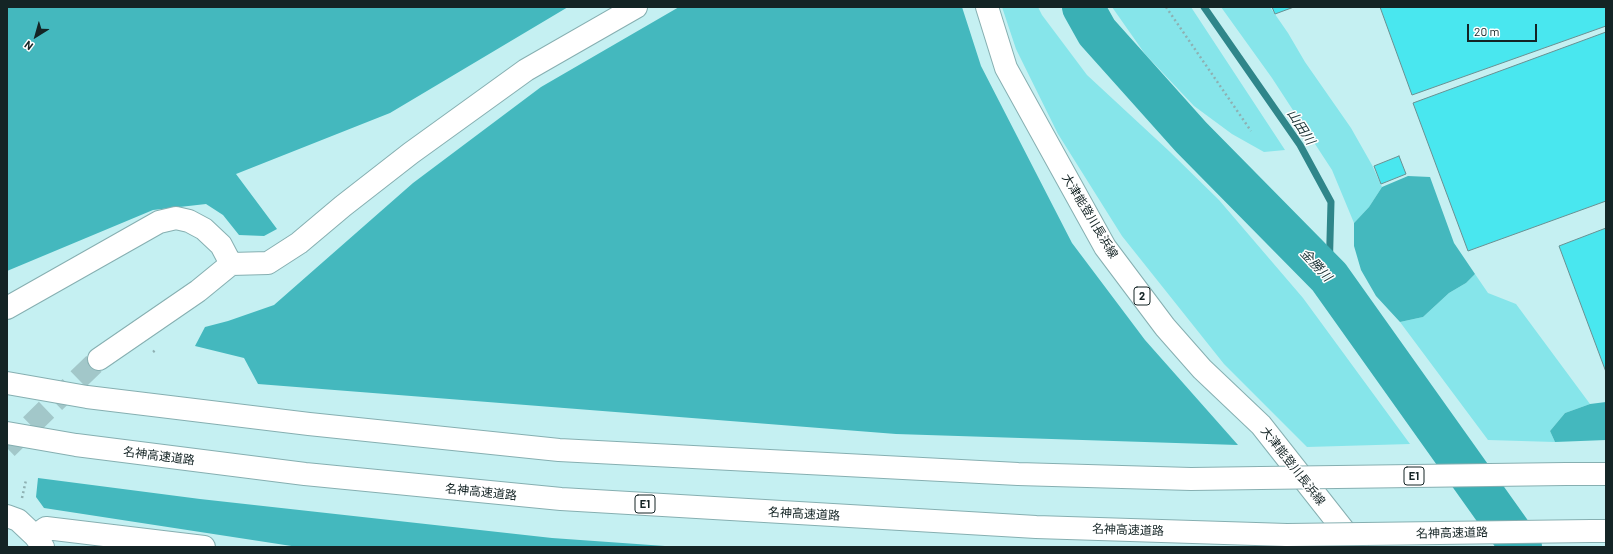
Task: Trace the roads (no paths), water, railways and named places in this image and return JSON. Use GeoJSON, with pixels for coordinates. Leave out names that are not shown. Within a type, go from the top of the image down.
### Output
{"type":"FeatureCollection","features":[{"type":"Feature","properties":{"kind":"main road"},"geometry":{"type":"LineString","coordinates":[[99,359],[198,291],[231,264],[268,263],[299,243],[411,153],[526,70],[636,7]]}},
{"type":"Feature","properties":{"kind":"main road","name":"大津能登川長浜線"},"geometry":{"type":"LineString","coordinates":[[987,7],[1006,68],[1105,247],[1165,326],[1202,369],[1261,425],[1357,547]]}},
{"type":"Feature","properties":{"kind":"main road"},"geometry":{"type":"LineString","coordinates":[[7,308],[159,222],[176,218],[189,221],[204,229],[221,245],[231,264]]}},
{"type":"Feature","properties":{"kind":"main road","name":"E1"},"geometry":{"type":"LineString","coordinates":[[7,383],[87,397],[309,424],[559,450],[1018,474],[1191,479],[1606,474]]}},
{"type":"Feature","properties":{"kind":"main road","name":"名神高速道路"},"geometry":{"type":"LineString","coordinates":[[7,433],[76,445],[305,474],[561,499],[1036,527],[1287,535],[1598,531]]}},
{"type":"Feature","properties":{"kind":"main road"},"geometry":{"type":"LineString","coordinates":[[7,516],[18,520],[39,541],[46,528],[204,547]]}},
{"type":"Feature","properties":{"kind":"waterway","name":"金勝川"},"geometry":{"type":"LineString","coordinates":[[1083,7],[1097,32],[1191,137],[1329,277],[1521,547]]}},
{"type":"Feature","properties":{"kind":"waterway","name":"山田川"},"geometry":{"type":"LineString","coordinates":[[1204,7],[1300,145],[1331,202],[1329,277]]}},
{"type":"Feature","properties":{"kind":"tunnel"},"geometry":{"type":"LineString","coordinates":[[7,448],[99,359]]}}]}
